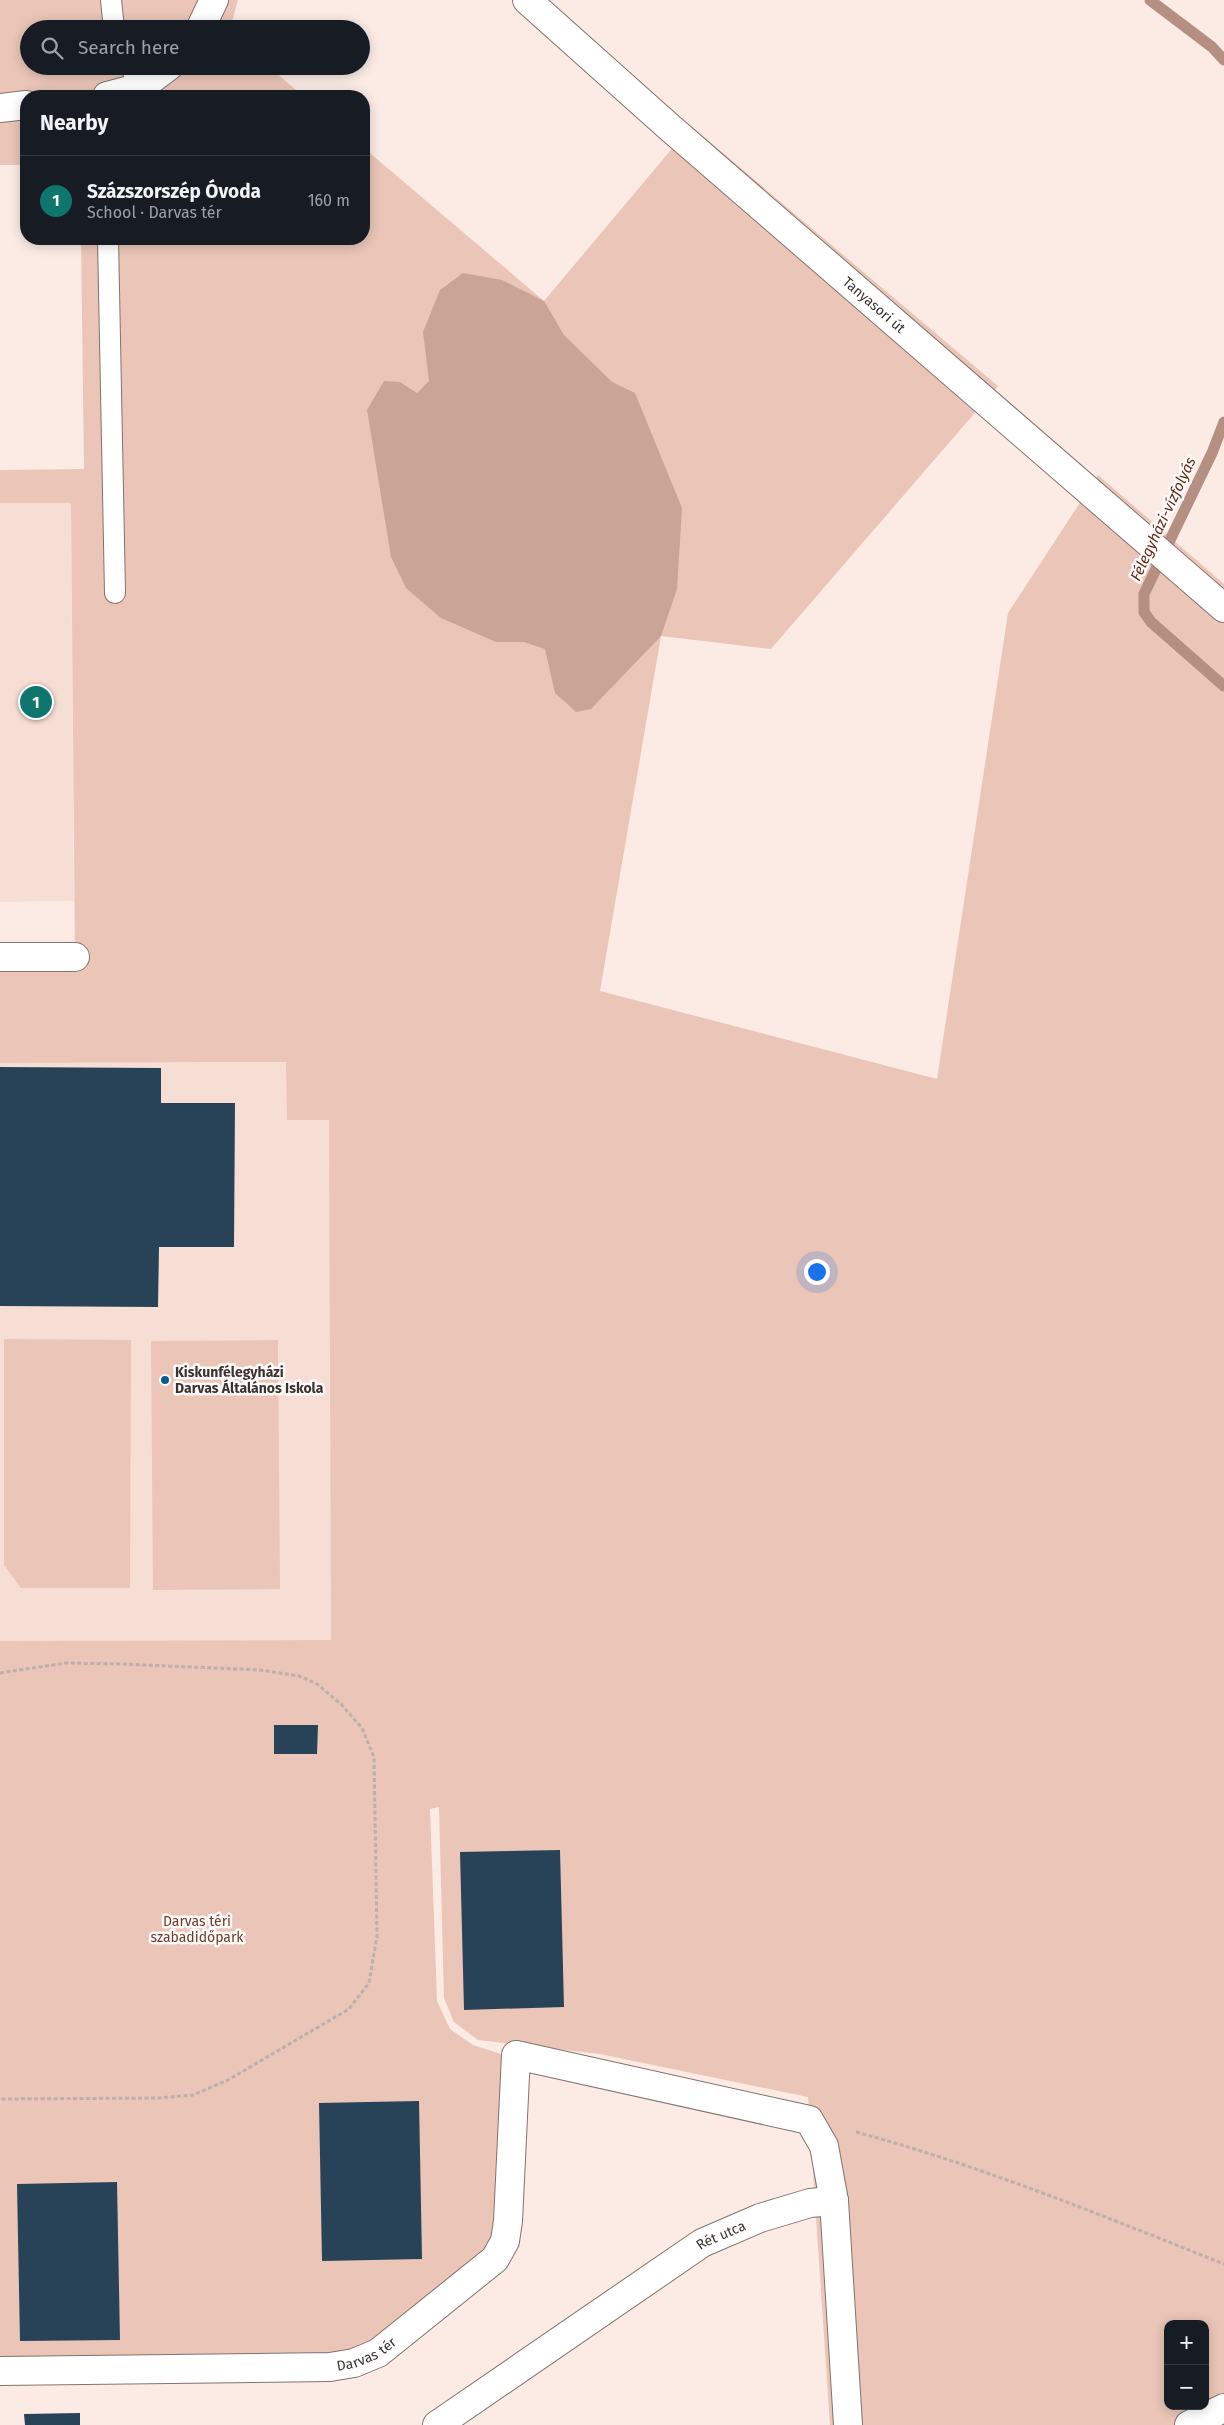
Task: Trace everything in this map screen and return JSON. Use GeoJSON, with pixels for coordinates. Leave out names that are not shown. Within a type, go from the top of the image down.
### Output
{"type":"FeatureCollection","features":[{"type":"Feature","properties":{"kind":"street"},"geometry":{"type":"LineString","coordinates":[[204,20],[214,0]]}},
{"type":"Feature","properties":{"kind":"street","name":"Tanyasori út"},"geometry":{"type":"LineString","coordinates":[[527,0],[668,126],[1224,608]]}},
{"type":"Feature","properties":{"kind":"street"},"geometry":{"type":"LineString","coordinates":[[116,90],[136,77]]}},
{"type":"Feature","properties":{"kind":"street"},"geometry":{"type":"LineString","coordinates":[[0,108],[20,106]]}},
{"type":"Feature","properties":{"kind":"street"},"geometry":{"type":"LineString","coordinates":[[0,957],[75,957]]}},
{"type":"Feature","properties":{"kind":"street","name":"Darvas tér"},"geometry":{"type":"LineString","coordinates":[[0,2372],[330,2367],[354,2362],[378,2353],[495,2259],[505,2241],[508,2221],[516,2055],[809,2120]]}},
{"type":"Feature","properties":{"kind":"street"},"geometry":{"type":"LineString","coordinates":[[809,2120],[824,2146],[834,2201],[848,2425]]}},
{"type":"Feature","properties":{"kind":"street","name":"Rét utca"},"geometry":{"type":"LineString","coordinates":[[437,2425],[702,2243],[760,2218],[810,2203],[834,2201]]}},
{"type":"Feature","properties":{"kind":"street"},"geometry":{"type":"LineString","coordinates":[[1190,2425],[1224,2408]]}},
{"type":"Feature","properties":{"kind":"lane"},"geometry":{"type":"LineString","coordinates":[[111,0],[113,20]]}},
{"type":"Feature","properties":{"kind":"lane"},"geometry":{"type":"LineString","coordinates":[[108,245],[115,593]]}},
{"type":"Feature","properties":{"kind":"path"},"geometry":{"type":"LineString","coordinates":[[0,1673],[66,1663],[122,1664],[260,1670],[299,1676],[317,1684],[342,1705],[362,1728],[374,1757],[377,1936],[369,1983],[349,2009],[228,2080],[193,2095],[158,2098],[0,2099]]}},
{"type":"Feature","properties":{"kind":"path"},"geometry":{"type":"LineString","coordinates":[[809,2120],[926,2151],[1080,2207],[1224,2264]]}},
{"type":"Feature","properties":{"kind":"shaded area"},"geometry":{"type":"Polygon","coordinates":[[[463,273],[502,280],[544,301],[564,335],[612,382],[635,393],[682,508],[677,589],[661,636],[591,709],[576,712],[555,693],[545,649],[524,642],[496,642],[441,618],[406,588],[391,557],[367,410],[384,381],[400,382],[417,393],[429,381],[423,332],[440,290],[463,273]]]}},
{"type":"Feature","properties":{"kind":"shaded area"},"geometry":{"type":"Polygon","coordinates":[[[0,503],[71,503],[74,901],[0,902],[0,503]]]}},
{"type":"Feature","properties":{"kind":"shaded area","name":"Kiskunfélegyházi Darvas Általános Iskola"},"geometry":{"type":"Polygon","coordinates":[[[286,1062],[330,1120],[331,1640],[0,1641],[0,1063],[286,1062]]]}},
{"type":"Feature","properties":{"kind":"green space"},"geometry":{"type":"Polygon","coordinates":[[[0,0],[238,0],[232,20],[20,20],[20,75],[278,75],[296,90],[20,90],[20,165],[0,165],[0,0]]]}},
{"type":"Feature","properties":{"kind":"green space","name":"Darvas téri szabadidőpark"},"geometry":{"type":"Polygon","coordinates":[[[691,126],[998,386],[771,649],[661,636],[600,991],[937,1079],[1008,613],[1098,475],[1224,584],[1224,2425],[830,2425],[808,2097],[600,2054],[478,2040],[454,2022],[444,1998],[439,1807],[430,1809],[437,2001],[450,2029],[473,2045],[504,2055],[502,2220],[488,2255],[353,2357],[0,2369],[0,1641],[331,1640],[329,1120],[287,1120],[286,1062],[0,1063],[0,958],[75,957],[71,503],[0,503],[0,470],[84,469],[81,245],[370,245],[370,153],[544,301],[691,126]]]}},
{"type":"Feature","properties":{"kind":"green space"},"geometry":{"type":"Polygon","coordinates":[[[4,1339],[131,1340],[130,1588],[21,1588],[4,1565],[4,1339]]]}},
{"type":"Feature","properties":{"kind":"green space"},"geometry":{"type":"Polygon","coordinates":[[[278,1340],[280,1589],[153,1590],[151,1341],[278,1340]]]}},
{"type":"Feature","properties":{"kind":"building"},"geometry":{"type":"Polygon","coordinates":[[[0,1067],[161,1068],[161,1103],[235,1103],[234,1247],[159,1247],[158,1307],[0,1306],[0,1067]]]}},
{"type":"Feature","properties":{"kind":"building"},"geometry":{"type":"Polygon","coordinates":[[[274,1725],[318,1725],[317,1754],[274,1754],[274,1725]]]}},
{"type":"Feature","properties":{"kind":"building"},"geometry":{"type":"Polygon","coordinates":[[[560,1850],[564,2007],[464,2010],[460,1852],[560,1850]]]}},
{"type":"Feature","properties":{"kind":"building"},"geometry":{"type":"Polygon","coordinates":[[[419,2101],[422,2259],[322,2261],[319,2103],[419,2101]]]}},
{"type":"Feature","properties":{"kind":"building"},"geometry":{"type":"Polygon","coordinates":[[[117,2182],[120,2340],[20,2341],[17,2184],[117,2182]]]}},
{"type":"Feature","properties":{"kind":"building"},"geometry":{"type":"Polygon","coordinates":[[[80,2413],[80,2425],[25,2425],[24,2414],[80,2413]]]}},
{"type":"Feature","properties":{"kind":"waterway","name":"Félegyházi-vízfolyás"},"geometry":{"type":"LineString","coordinates":[[1150,0],[1212,47],[1224,60]]}},
{"type":"Feature","properties":{"kind":"waterway","name":"Félegyházi-vízfolyás"},"geometry":{"type":"LineString","coordinates":[[1224,422],[1212,453],[1144,594],[1144,612],[1151,622],[1224,686]]}},
{"type":"Feature","properties":{"kind":"place","name":"Százszorszép Óvoda"},"geometry":{"type":"Point","coordinates":[36,702]}},
{"type":"Feature","properties":{"kind":"place","name":"Kiskunfélegyházi Darvas Általános Iskola"},"geometry":{"type":"Point","coordinates":[165,1380]}}]}
